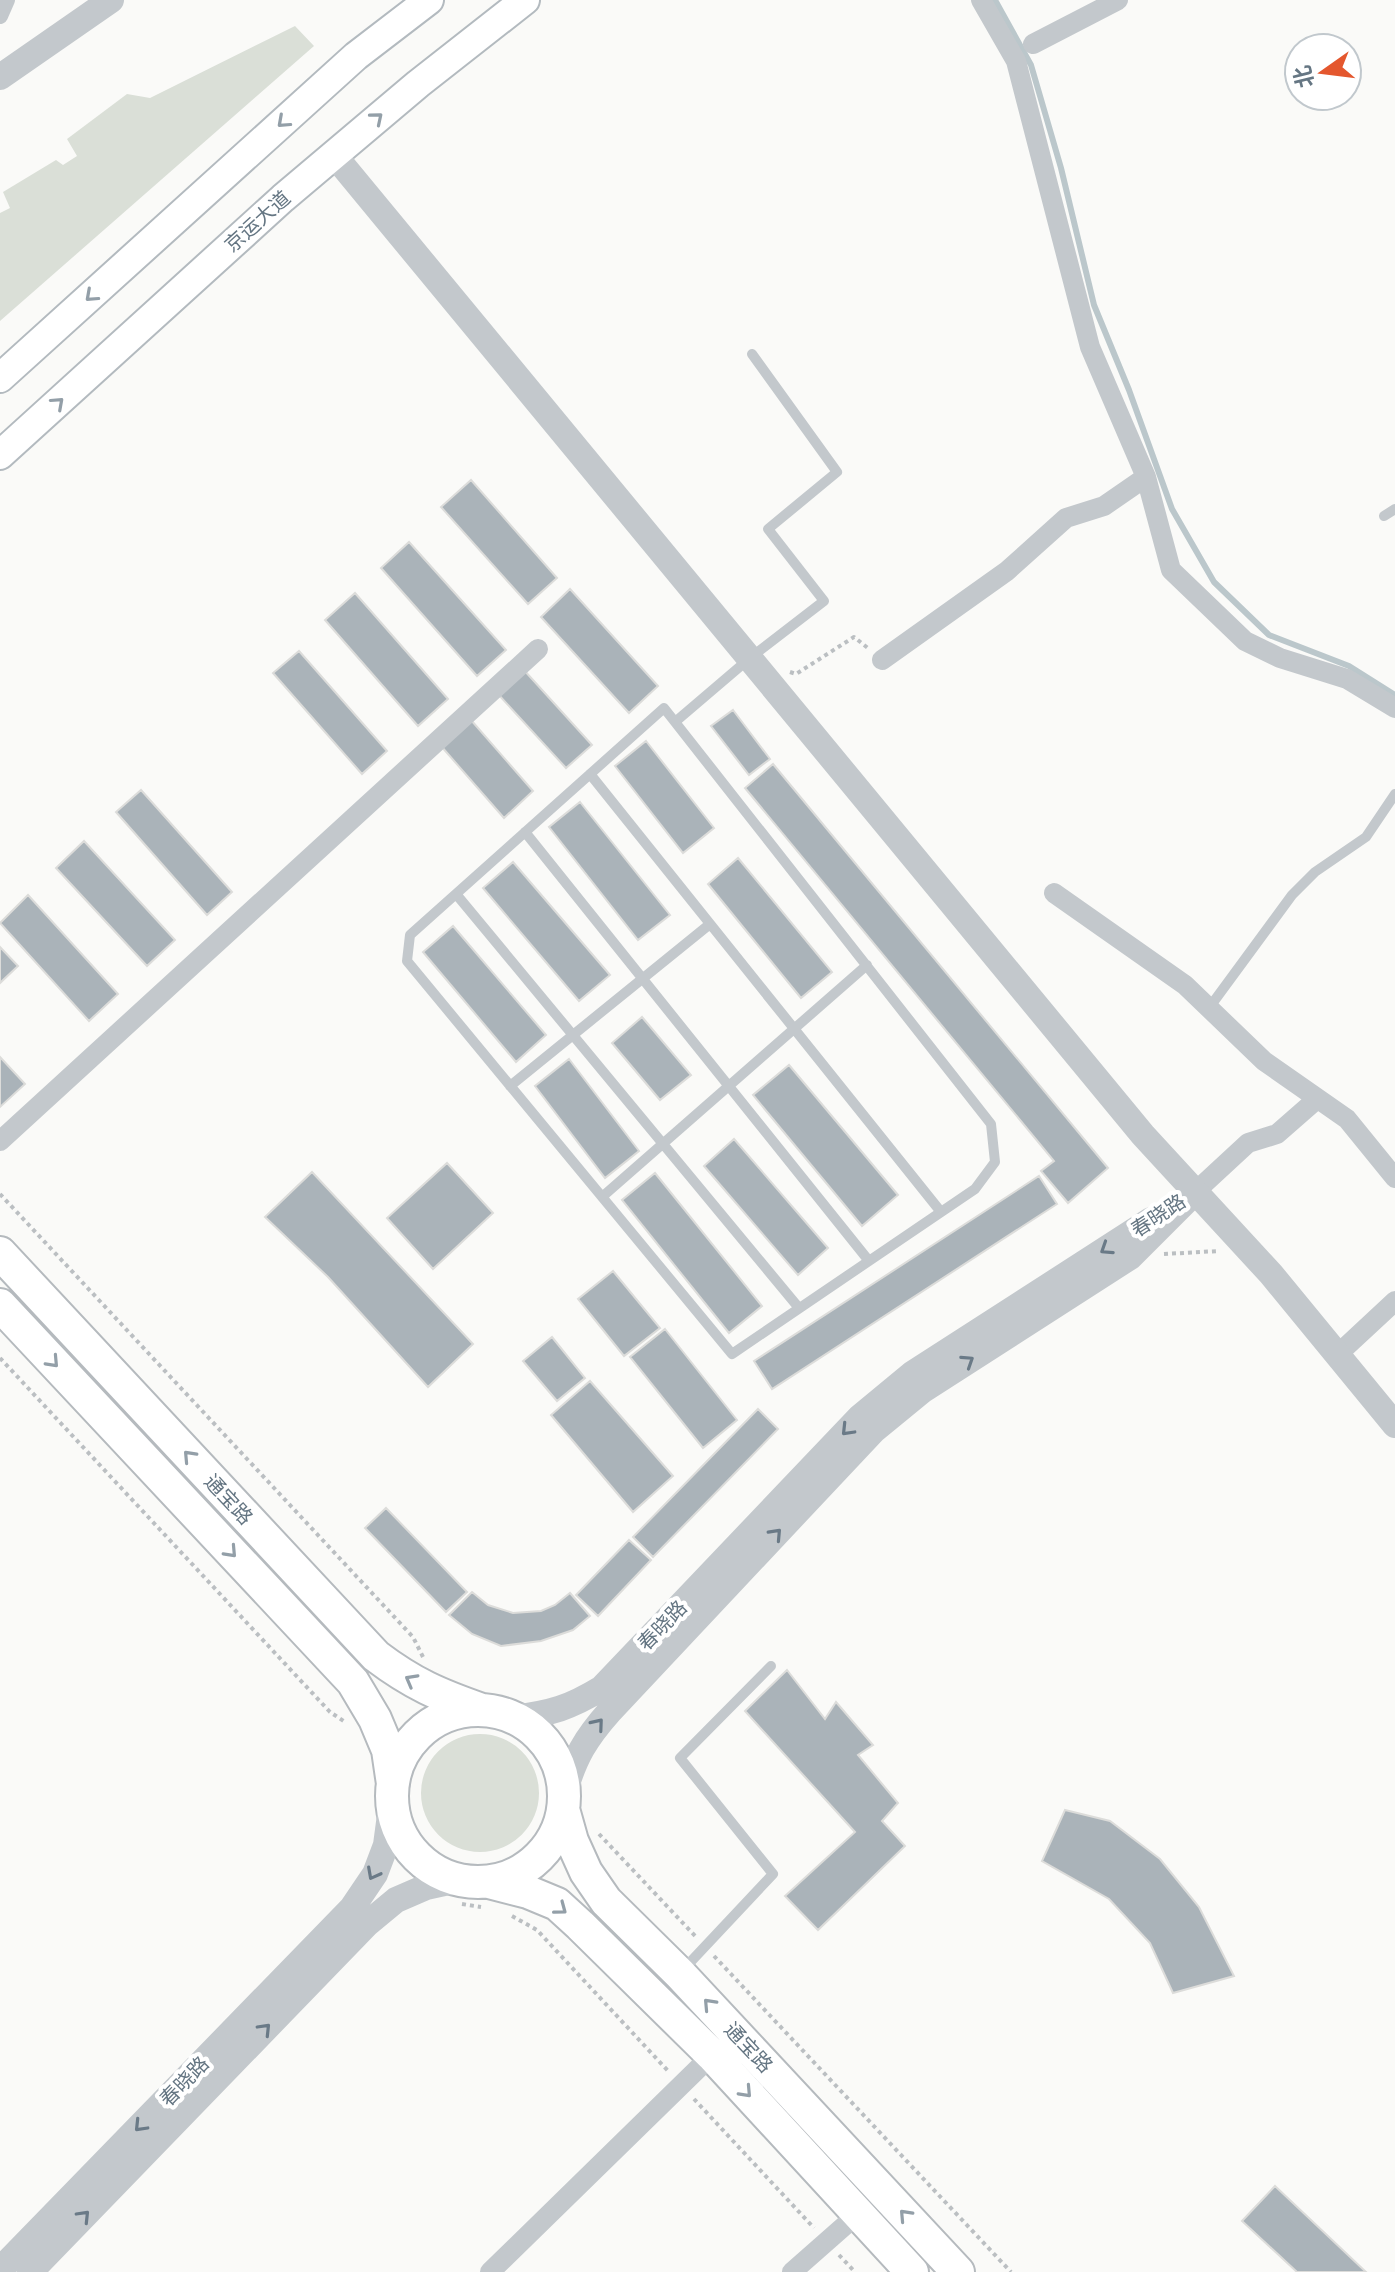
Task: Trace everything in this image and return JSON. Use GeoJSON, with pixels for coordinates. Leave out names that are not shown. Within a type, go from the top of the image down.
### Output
{"type":"FeatureCollection","features":[{"type":"Feature","properties":{"kind":"main road"},"geometry":{"type":"LineString","coordinates":[[0,378],[356,56],[429,0]]}},
{"type":"Feature","properties":{"kind":"main road","name":"京运大道"},"geometry":{"type":"LineString","coordinates":[[0,455],[283,198],[418,84],[525,0]]}},
{"type":"Feature","properties":{"kind":"main road","name":"通宝路"},"geometry":{"type":"LineString","coordinates":[[0,1253],[376,1656],[405,1678],[440,1696],[498,1714]]}},
{"type":"Feature","properties":{"kind":"main road","name":"通宝路"},"geometry":{"type":"LineString","coordinates":[[0,1305],[353,1682],[375,1719],[388,1750],[393,1792]]}},
{"type":"Feature","properties":{"kind":"main road"},"geometry":{"type":"LineString","coordinates":[[473,1894],[532,1863],[553,1839],[563,1801],[557,1762],[549,1748],[527,1726],[498,1714],[451,1714],[424,1729],[403,1754],[393,1792],[399,1830],[407,1844],[429,1867],[473,1894],[528,1892],[557,1904],[712,2055],[912,2272]]}},
{"type":"Feature","properties":{"kind":"main road","name":"通宝路"},"geometry":{"type":"LineString","coordinates":[[563,1801],[576,1852],[606,1901],[680,1974],[958,2272]]}},
{"type":"Feature","properties":{"kind":"street"},"geometry":{"type":"LineString","coordinates":[[0,16],[7,0]]}},
{"type":"Feature","properties":{"kind":"street"},"geometry":{"type":"LineString","coordinates":[[0,77],[111,0]]}},
{"type":"Feature","properties":{"kind":"street"},"geometry":{"type":"LineString","coordinates":[[981,0],[1016,61],[1090,347],[1146,477],[1171,570],[1245,641],[1280,658],[1347,679],[1395,708]]}},
{"type":"Feature","properties":{"kind":"street"},"geometry":{"type":"LineString","coordinates":[[1033,44],[1118,0]]}},
{"type":"Feature","properties":{"kind":"street"},"geometry":{"type":"LineString","coordinates":[[334,155],[1133,1123],[1271,1274],[1395,1425]]}},
{"type":"Feature","properties":{"kind":"street"},"geometry":{"type":"LineString","coordinates":[[882,660],[1007,571],[1066,518],[1104,506],[1146,477]]}},
{"type":"Feature","properties":{"kind":"street"},"geometry":{"type":"LineString","coordinates":[[0,1141],[538,649]]}},
{"type":"Feature","properties":{"kind":"street"},"geometry":{"type":"LineString","coordinates":[[1054,893],[1185,985],[1264,1061],[1347,1119],[1395,1178]]}},
{"type":"Feature","properties":{"kind":"street"},"geometry":{"type":"LineString","coordinates":[[1195,1192],[1248,1143],[1277,1134],[1317,1099]]}},
{"type":"Feature","properties":{"kind":"street","name":"春晓路"},"geometry":{"type":"LineString","coordinates":[[498,1714],[549,1713],[575,1705],[602,1688],[860,1417],[912,1374],[1195,1192]]}},
{"type":"Feature","properties":{"kind":"street","name":"春晓路"},"geometry":{"type":"LineString","coordinates":[[563,1801],[573,1763],[602,1719],[873,1431],[923,1390],[1130,1257],[1195,1192]]}},
{"type":"Feature","properties":{"kind":"street"},"geometry":{"type":"LineString","coordinates":[[1337,1355],[1395,1301]]}},
{"type":"Feature","properties":{"kind":"street","name":"春晓路"},"geometry":{"type":"LineString","coordinates":[[0,2270],[352,1908],[375,1874],[386,1845],[393,1792]]}},
{"type":"Feature","properties":{"kind":"street","name":"春晓路"},"geometry":{"type":"LineString","coordinates":[[30,2272],[367,1924],[396,1900],[426,1887],[473,1894]]}},
{"type":"Feature","properties":{"kind":"street"},"geometry":{"type":"LineString","coordinates":[[490,2272],[712,2055]]}},
{"type":"Feature","properties":{"kind":"street"},"geometry":{"type":"LineString","coordinates":[[792,2272],[859,2213]]}},
{"type":"Feature","properties":{"kind":"lane"},"geometry":{"type":"LineString","coordinates":[[675,722],[750,658],[824,601],[768,529],[837,472],[752,354]]}},
{"type":"Feature","properties":{"kind":"lane"},"geometry":{"type":"LineString","coordinates":[[1384,516],[1395,509]]}},
{"type":"Feature","properties":{"kind":"lane"},"geometry":{"type":"LineString","coordinates":[[664,708],[991,1124],[995,1162],[975,1189],[732,1354],[407,961],[410,935],[590,774],[664,708]]}},
{"type":"Feature","properties":{"kind":"lane"},"geometry":{"type":"LineString","coordinates":[[590,774],[941,1212]]}},
{"type":"Feature","properties":{"kind":"lane"},"geometry":{"type":"LineString","coordinates":[[1209,1008],[1292,895],[1315,872],[1366,837],[1395,794]]}},
{"type":"Feature","properties":{"kind":"lane"},"geometry":{"type":"LineString","coordinates":[[525,832],[869,1261]]}},
{"type":"Feature","properties":{"kind":"lane"},"geometry":{"type":"LineString","coordinates":[[456,894],[799,1308]]}},
{"type":"Feature","properties":{"kind":"lane"},"geometry":{"type":"LineString","coordinates":[[510,1086],[710,924]]}},
{"type":"Feature","properties":{"kind":"lane"},"geometry":{"type":"LineString","coordinates":[[602,1197],[867,965]]}},
{"type":"Feature","properties":{"kind":"lane"},"geometry":{"type":"LineString","coordinates":[[680,1974],[773,1874],[680,1758],[771,1666]]}},
{"type":"Feature","properties":{"kind":"path"},"geometry":{"type":"LineString","coordinates":[[750,658],[796,674],[854,637],[882,660]]}},
{"type":"Feature","properties":{"kind":"path"},"geometry":{"type":"LineString","coordinates":[[0,1194],[413,1637],[424,1660]]}},
{"type":"Feature","properties":{"kind":"path"},"geometry":{"type":"LineString","coordinates":[[1160,1254],[1246,1249]]}},
{"type":"Feature","properties":{"kind":"path"},"geometry":{"type":"LineString","coordinates":[[0,1358],[330,1712],[353,1727]]}},
{"type":"Feature","properties":{"kind":"path"},"geometry":{"type":"LineString","coordinates":[[599,1834],[1011,2272]]}},
{"type":"Feature","properties":{"kind":"path"},"geometry":{"type":"LineString","coordinates":[[503,1912],[537,1930],[855,2272]]}},
{"type":"Feature","properties":{"kind":"shaded area"},"geometry":{"type":"Polygon","coordinates":[[[295,26],[314,46],[0,321],[0,213],[10,208],[3,192],[56,160],[63,165],[77,156],[67,139],[127,94],[150,98],[295,26]]]}},
{"type":"Feature","properties":{"kind":"shaded area"},"geometry":{"type":"Polygon","coordinates":[[[480,1734],[503,1738],[522,1751],[535,1770],[539,1793],[535,1816],[522,1835],[503,1848],[480,1852],[457,1848],[438,1835],[425,1816],[421,1793],[425,1770],[438,1751],[457,1738],[480,1734]]]}},
{"type":"Feature","properties":{"kind":"building"},"geometry":{"type":"Polygon","coordinates":[[[471,480],[557,578],[528,604],[441,507],[471,480]]]}},
{"type":"Feature","properties":{"kind":"building"},"geometry":{"type":"Polygon","coordinates":[[[409,542],[506,650],[477,676],[381,568],[409,542]]]}},
{"type":"Feature","properties":{"kind":"building"},"geometry":{"type":"Polygon","coordinates":[[[570,589],[658,686],[629,713],[541,617],[570,589]]]}},
{"type":"Feature","properties":{"kind":"building"},"geometry":{"type":"Polygon","coordinates":[[[355,593],[448,699],[418,726],[325,620],[355,593]]]}},
{"type":"Feature","properties":{"kind":"building"},"geometry":{"type":"Polygon","coordinates":[[[299,651],[387,751],[362,774],[273,673],[299,651]]]}},
{"type":"Feature","properties":{"kind":"building"},"geometry":{"type":"Polygon","coordinates":[[[523,669],[592,745],[566,768],[497,693],[523,669]]]}},
{"type":"Feature","properties":{"kind":"building"},"geometry":{"type":"Polygon","coordinates":[[[733,710],[770,759],[749,775],[711,726],[733,710]]]}},
{"type":"Feature","properties":{"kind":"building"},"geometry":{"type":"Polygon","coordinates":[[[471,720],[533,791],[504,818],[441,746],[471,720]]]}},
{"type":"Feature","properties":{"kind":"building"},"geometry":{"type":"Polygon","coordinates":[[[646,741],[714,828],[683,853],[615,766],[646,741]]]}},
{"type":"Feature","properties":{"kind":"building"},"geometry":{"type":"Polygon","coordinates":[[[773,764],[1108,1168],[1068,1203],[1041,1171],[1054,1161],[745,788],[773,764]]]}},
{"type":"Feature","properties":{"kind":"building"},"geometry":{"type":"Polygon","coordinates":[[[141,790],[232,892],[207,915],[116,812],[141,790]]]}},
{"type":"Feature","properties":{"kind":"building"},"geometry":{"type":"Polygon","coordinates":[[[580,802],[670,915],[638,940],[549,827],[580,802]]]}},
{"type":"Feature","properties":{"kind":"building"},"geometry":{"type":"Polygon","coordinates":[[[84,841],[175,940],[147,966],[56,868],[84,841]]]}},
{"type":"Feature","properties":{"kind":"building"},"geometry":{"type":"Polygon","coordinates":[[[738,858],[832,972],[801,998],[708,884],[738,858]]]}},
{"type":"Feature","properties":{"kind":"building"},"geometry":{"type":"Polygon","coordinates":[[[513,862],[610,975],[579,1001],[483,888],[513,862]]]}},
{"type":"Feature","properties":{"kind":"building"},"geometry":{"type":"Polygon","coordinates":[[[28,895],[118,994],[89,1021],[0,923],[28,895]]]}},
{"type":"Feature","properties":{"kind":"building"},"geometry":{"type":"Polygon","coordinates":[[[453,926],[546,1035],[516,1062],[423,952],[453,926]]]}},
{"type":"Feature","properties":{"kind":"building"},"geometry":{"type":"Polygon","coordinates":[[[0,947],[18,966],[0,983],[0,947]]]}},
{"type":"Feature","properties":{"kind":"building"},"geometry":{"type":"Polygon","coordinates":[[[642,1017],[691,1075],[660,1100],[612,1043],[642,1017]]]}},
{"type":"Feature","properties":{"kind":"building"},"geometry":{"type":"Polygon","coordinates":[[[0,1057],[25,1084],[0,1107],[0,1057]]]}},
{"type":"Feature","properties":{"kind":"building"},"geometry":{"type":"Polygon","coordinates":[[[569,1059],[639,1151],[605,1178],[535,1086],[569,1059]]]}},
{"type":"Feature","properties":{"kind":"building"},"geometry":{"type":"Polygon","coordinates":[[[789,1065],[898,1195],[862,1226],[753,1095],[789,1065]]]}},
{"type":"Feature","properties":{"kind":"building"},"geometry":{"type":"Polygon","coordinates":[[[734,1139],[828,1248],[798,1275],[704,1166],[734,1139]]]}},
{"type":"Feature","properties":{"kind":"building"},"geometry":{"type":"Polygon","coordinates":[[[447,1163],[493,1213],[433,1269],[387,1218],[447,1163]]]}},
{"type":"Feature","properties":{"kind":"building"},"geometry":{"type":"Polygon","coordinates":[[[312,1172],[473,1344],[428,1387],[328,1277],[265,1217],[312,1172]]]}},
{"type":"Feature","properties":{"kind":"building"},"geometry":{"type":"Polygon","coordinates":[[[655,1173],[762,1306],[729,1333],[622,1200],[655,1173]]]}},
{"type":"Feature","properties":{"kind":"building"},"geometry":{"type":"Polygon","coordinates":[[[1039,1176],[1057,1204],[772,1389],[754,1361],[1039,1176]]]}},
{"type":"Feature","properties":{"kind":"building"},"geometry":{"type":"Polygon","coordinates":[[[613,1271],[660,1328],[624,1356],[578,1299],[613,1271]]]}},
{"type":"Feature","properties":{"kind":"building"},"geometry":{"type":"Polygon","coordinates":[[[665,1329],[737,1420],[703,1448],[630,1357],[665,1329]]]}},
{"type":"Feature","properties":{"kind":"building"},"geometry":{"type":"Polygon","coordinates":[[[552,1337],[585,1378],[557,1401],[523,1361],[552,1337]]]}},
{"type":"Feature","properties":{"kind":"building"},"geometry":{"type":"Polygon","coordinates":[[[590,1381],[673,1476],[633,1512],[551,1415],[590,1381]]]}},
{"type":"Feature","properties":{"kind":"building"},"geometry":{"type":"Polygon","coordinates":[[[758,1409],[778,1429],[653,1557],[633,1537],[758,1409]]]}},
{"type":"Feature","properties":{"kind":"building"},"geometry":{"type":"Polygon","coordinates":[[[386,1508],[467,1592],[446,1612],[365,1528],[386,1508]]]}},
{"type":"Feature","properties":{"kind":"building"},"geometry":{"type":"Polygon","coordinates":[[[629,1540],[651,1560],[598,1616],[576,1595],[629,1540]]]}},
{"type":"Feature","properties":{"kind":"building"},"geometry":{"type":"Polygon","coordinates":[[[472,1592],[488,1605],[513,1613],[541,1611],[570,1593],[590,1616],[573,1630],[541,1641],[501,1646],[472,1634],[449,1615],[472,1592]]]}},
{"type":"Feature","properties":{"kind":"building"},"geometry":{"type":"Polygon","coordinates":[[[787,1670],[825,1719],[836,1702],[873,1745],[858,1755],[898,1803],[882,1821],[905,1846],[818,1930],[785,1896],[855,1832],[745,1711],[787,1670]]]}},
{"type":"Feature","properties":{"kind":"building"},"geometry":{"type":"Polygon","coordinates":[[[1065,1810],[1110,1821],[1160,1859],[1199,1907],[1234,1976],[1173,1993],[1150,1943],[1109,1899],[1042,1861],[1065,1810]]]}},
{"type":"Feature","properties":{"kind":"building"},"geometry":{"type":"Polygon","coordinates":[[[1275,2186],[1366,2272],[1297,2272],[1242,2221],[1275,2186]]]}},
{"type":"Feature","properties":{"kind":"waterway"},"geometry":{"type":"LineString","coordinates":[[995,0],[1031,65],[1061,168],[1094,305],[1172,509],[1214,582],[1269,635],[1349,666],[1395,695]]}}]}
